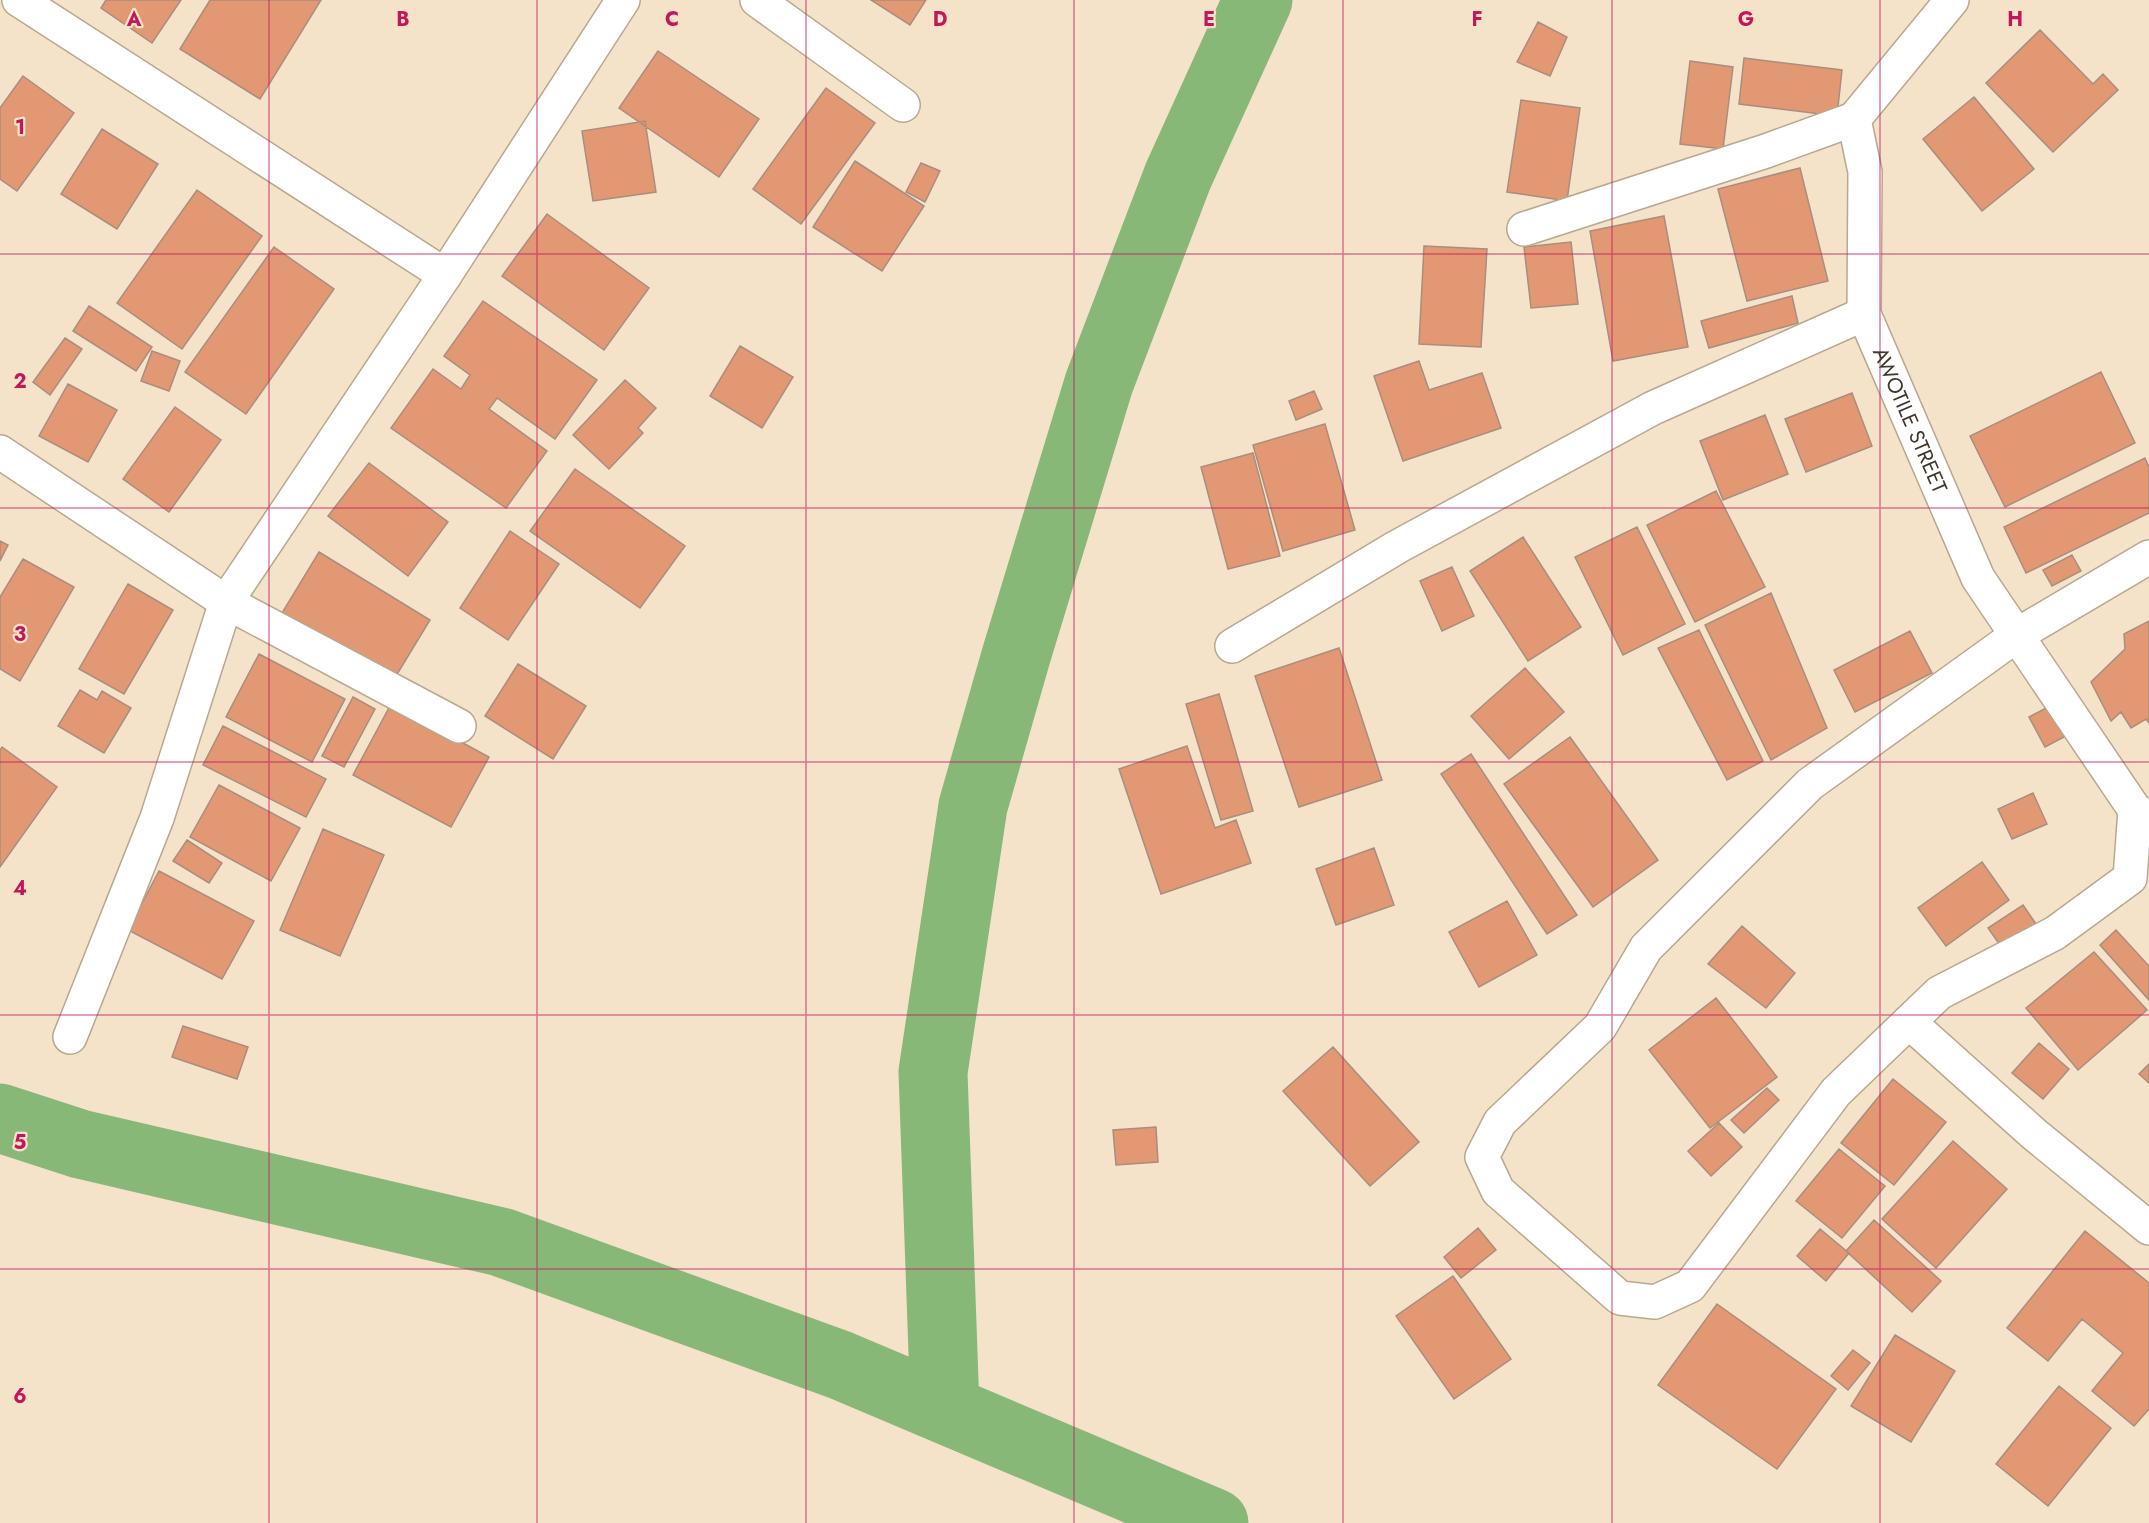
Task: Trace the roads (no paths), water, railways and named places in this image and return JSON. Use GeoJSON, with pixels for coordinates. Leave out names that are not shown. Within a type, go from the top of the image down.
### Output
{"type":"FeatureCollection","features":[{"type":"Feature","properties":{"kind":"street"},"geometry":{"type":"LineString","coordinates":[[19,0],[444,275]]}},
{"type":"Feature","properties":{"kind":"street"},"geometry":{"type":"LineString","coordinates":[[69,1037],[157,818],[226,602],[444,275],[623,0]]}},
{"type":"Feature","properties":{"kind":"street"},"geometry":{"type":"LineString","coordinates":[[757,0],[903,105]]}},
{"type":"Feature","properties":{"kind":"street"},"geometry":{"type":"LineString","coordinates":[[1524,229],[1766,151],[1854,119],[1952,0]]}},
{"type":"Feature","properties":{"kind":"street","name":"AWOTILE STREET"},"geometry":{"type":"LineString","coordinates":[[1854,119],[1865,172],[1864,314],[1978,578],[2142,814]]}},
{"type":"Feature","properties":{"kind":"street"},"geometry":{"type":"LineString","coordinates":[[1232,645],[1397,546],[1653,408],[1864,314]]}},
{"type":"Feature","properties":{"kind":"street"},"geometry":{"type":"LineString","coordinates":[[0,452],[226,602],[459,726]]}},
{"type":"Feature","properties":{"kind":"street"},"geometry":{"type":"LineString","coordinates":[[2142,814],[2130,878],[2055,933],[1939,993],[1836,1092],[1690,1286],[1655,1302],[1620,1298],[1498,1191],[1482,1157],[1500,1122],[1600,1027],[1646,948],[1810,784],[2017,635],[2149,556]]}},
{"type":"Feature","properties":{"kind":"street"},"geometry":{"type":"LineString","coordinates":[[1909,1022],[2034,1134],[2149,1228]]}},
{"type":"Feature","properties":{"kind":"waterway"},"geometry":{"type":"LineString","coordinates":[[945,1409],[933,1072],[973,806],[1099,383],[1178,176],[1258,0]]}},
{"type":"Feature","properties":{"kind":"waterway"},"geometry":{"type":"LineString","coordinates":[[0,1118],[80,1144],[501,1242],[840,1365],[1214,1523]]}}]}
